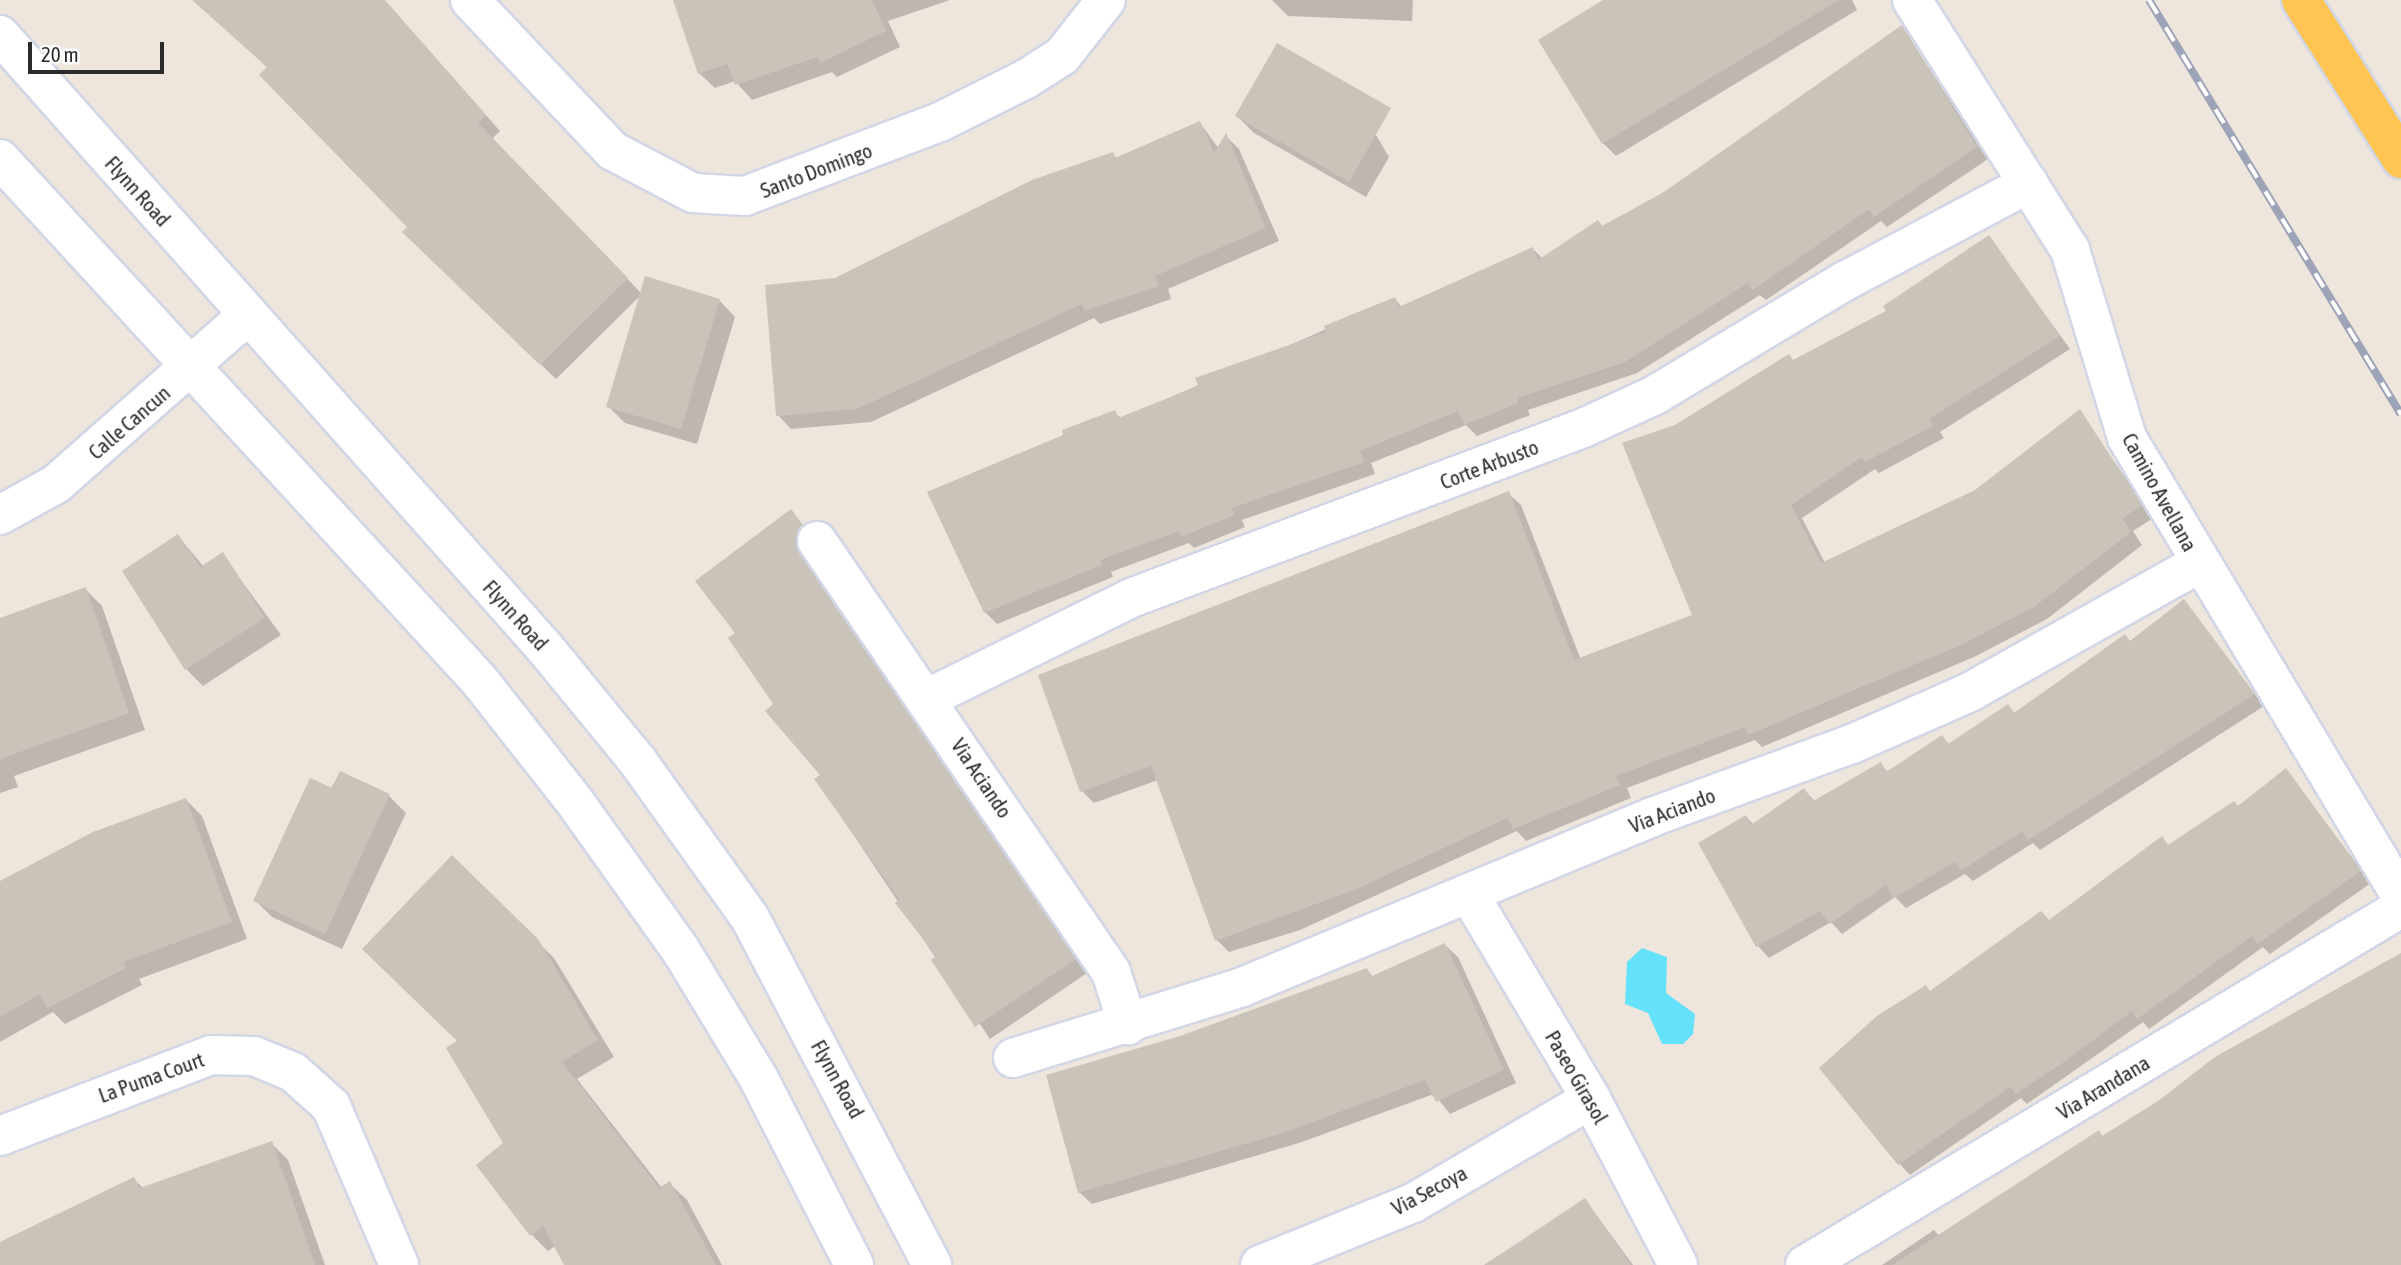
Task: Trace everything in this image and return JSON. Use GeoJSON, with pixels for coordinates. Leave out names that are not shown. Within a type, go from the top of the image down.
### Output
{"type":"FeatureCollection","features":[{"type":"Feature","properties":{"kind":"main road"},"geometry":{"type":"LineString","coordinates":[[2301,0],[2401,159]]}},
{"type":"Feature","properties":{"kind":"street","name":"Santo Domingo"},"geometry":{"type":"LineString","coordinates":[[470,0],[613,151],[693,193],[746,197],[940,122],[1026,79],[1062,56],[1106,0]]}},
{"type":"Feature","properties":{"kind":"street","name":"Camino Avellana"},"geometry":{"type":"LineString","coordinates":[[1912,0],[2070,250],[2127,438],[2401,896]]}},
{"type":"Feature","properties":{"kind":"street","name":"Flynn Road"},"geometry":{"type":"LineString","coordinates":[[0,35],[545,648],[639,763],[750,918],[871,1138],[932,1265]]}},
{"type":"Feature","properties":{"kind":"street"},"geometry":{"type":"LineString","coordinates":[[0,159],[479,680],[575,802],[680,949],[760,1079],[854,1265]]}},
{"type":"Feature","properties":{"kind":"street","name":"Corte Arbusto"},"geometry":{"type":"LineString","coordinates":[[928,698],[1131,598],[1595,423],[2029,183]]}},
{"type":"Feature","properties":{"kind":"street","name":"Calle Cancun"},"geometry":{"type":"LineString","coordinates":[[0,515],[56,484],[248,315]]}},
{"type":"Feature","properties":{"kind":"street","name":"Via Aciando"},"geometry":{"type":"LineString","coordinates":[[817,541],[928,698],[1111,972],[1128,1025]]}},
{"type":"Feature","properties":{"kind":"street","name":"Via Aciando"},"geometry":{"type":"LineString","coordinates":[[1013,1058],[1128,1025],[1242,987],[1970,692],[2200,563]]}},
{"type":"Feature","properties":{"kind":"street","name":"Paseo Girasol"},"geometry":{"type":"LineString","coordinates":[[1469,894],[1591,1100],[1678,1265]]}},
{"type":"Feature","properties":{"kind":"street","name":"Via Arandana"},"geometry":{"type":"LineString","coordinates":[[1805,1265],[2401,908]]}},
{"type":"Feature","properties":{"kind":"street","name":"La Puma Court"},"geometry":{"type":"LineString","coordinates":[[0,1136],[211,1055],[254,1056],[293,1072],[331,1105],[398,1265]]}},
{"type":"Feature","properties":{"kind":"street","name":"Via Secoya"},"geometry":{"type":"LineString","coordinates":[[1260,1265],[1413,1203],[1591,1100]]}},
{"type":"Feature","properties":{"kind":"water"},"geometry":{"type":"Polygon","coordinates":[[[1642,948],[1667,957],[1666,993],[1695,1014],[1693,1034],[1683,1044],[1662,1044],[1648,1013],[1625,1004],[1627,962],[1642,948]]]}},
{"type":"Feature","properties":{"kind":"building"},"geometry":{"type":"Polygon","coordinates":[[[192,0],[385,0],[486,115],[478,123],[628,278],[540,365],[402,232],[407,227],[259,75],[267,67],[192,0]]]}},
{"type":"Feature","properties":{"kind":"building"},"geometry":{"type":"Polygon","coordinates":[[[673,0],[872,0],[886,31],[820,63],[817,57],[735,85],[727,64],[698,74],[673,0]]]}},
{"type":"Feature","properties":{"kind":"building"},"geometry":{"type":"Polygon","coordinates":[[[1603,0],[1839,0],[1602,144],[1538,40],[1603,0]]]}},
{"type":"Feature","properties":{"kind":"building"},"geometry":{"type":"Polygon","coordinates":[[[1902,25],[1977,147],[1874,217],[1869,209],[1753,290],[1748,283],[1625,362],[1517,398],[1519,403],[1464,425],[1458,411],[1360,451],[1365,462],[1232,508],[1234,515],[1181,537],[1179,531],[1100,560],[1102,565],[984,613],[927,492],[1063,435],[1062,430],[1115,410],[1118,418],[1198,386],[1195,378],[1326,332],[1324,326],[1395,297],[1399,307],[1533,247],[1538,260],[1598,220],[1602,226],[1664,192],[1902,25]]]}},
{"type":"Feature","properties":{"kind":"building"},"geometry":{"type":"Polygon","coordinates":[[[1277,43],[1391,108],[1349,182],[1235,116],[1277,43]]]}},
{"type":"Feature","properties":{"kind":"building"},"geometry":{"type":"Polygon","coordinates":[[[1200,121],[1214,153],[1226,133],[1266,228],[1155,276],[1159,286],[1085,311],[1082,304],[857,409],[776,416],[765,285],[835,278],[1032,180],[1113,152],[1115,158],[1200,121]]]}},
{"type":"Feature","properties":{"kind":"building"},"geometry":{"type":"Polygon","coordinates":[[[1989,235],[2060,336],[1929,419],[1933,426],[1865,462],[1862,457],[1791,505],[1821,563],[1975,490],[2080,409],[2142,505],[2122,519],[2131,532],[2034,607],[1961,645],[1748,735],[1745,727],[1616,776],[1620,785],[1513,829],[1507,818],[1357,889],[1215,941],[1151,766],[1080,792],[1038,675],[1509,491],[1574,660],[1692,615],[1622,443],[1675,425],[1789,354],[1793,360],[1886,311],[1883,306],[1989,235]]]}},
{"type":"Feature","properties":{"kind":"building"},"geometry":{"type":"Polygon","coordinates":[[[645,276],[720,299],[681,429],[606,407],[645,276]]]}},
{"type":"Feature","properties":{"kind":"building"},"geometry":{"type":"Polygon","coordinates":[[[791,509],[803,525],[795,542],[799,553],[1076,959],[975,1027],[931,960],[936,956],[895,903],[899,899],[814,779],[820,775],[765,711],[773,704],[728,638],[735,633],[695,581],[791,509]]]}},
{"type":"Feature","properties":{"kind":"building"},"geometry":{"type":"Polygon","coordinates":[[[178,534],[200,567],[223,552],[265,618],[185,670],[122,571],[178,534]]]}},
{"type":"Feature","properties":{"kind":"building"},"geometry":{"type":"Polygon","coordinates":[[[86,587],[129,713],[0,759],[0,618],[86,587]]]}},
{"type":"Feature","properties":{"kind":"building"},"geometry":{"type":"Polygon","coordinates":[[[2184,599],[2255,694],[2028,840],[2022,831],[1961,871],[1955,862],[1894,898],[1886,885],[1830,924],[1820,911],[1756,947],[1698,843],[1746,815],[1751,825],[1804,788],[1813,801],[1881,762],[1886,772],[1942,735],[1948,744],[2008,704],[2014,713],[2125,634],[2130,641],[2184,599]]]}},
{"type":"Feature","properties":{"kind":"building"},"geometry":{"type":"Polygon","coordinates":[[[2286,768],[2361,871],[2257,944],[2252,936],[2137,1019],[2132,1011],[2067,1060],[2015,1094],[2010,1087],[1898,1165],[1819,1068],[1877,1016],[1926,985],[1930,991],[2041,911],[2049,920],[2162,836],[2168,845],[2234,801],[2238,806],[2286,768]]]}},
{"type":"Feature","properties":{"kind":"building"},"geometry":{"type":"Polygon","coordinates":[[[340,771],[390,794],[325,934],[253,901],[310,778],[332,788],[340,771]]]}},
{"type":"Feature","properties":{"kind":"building"},"geometry":{"type":"Polygon","coordinates":[[[186,798],[232,922],[123,962],[126,968],[47,1008],[40,994],[0,1017],[0,881],[93,832],[186,798]]]}},
{"type":"Feature","properties":{"kind":"building"},"geometry":{"type":"Polygon","coordinates":[[[452,855],[538,939],[598,1040],[562,1062],[659,1188],[670,1181],[716,1265],[564,1265],[543,1226],[530,1236],[476,1165],[503,1143],[446,1048],[457,1041],[362,949],[452,855]]]}},
{"type":"Feature","properties":{"kind":"building"},"geometry":{"type":"Polygon","coordinates":[[[1445,943],[1504,1070],[1436,1102],[1425,1080],[1286,1132],[1078,1193],[1046,1075],[1180,1036],[1367,968],[1370,977],[1445,943]]]}},
{"type":"Feature","properties":{"kind":"building"},"geometry":{"type":"Polygon","coordinates":[[[2401,953],[2401,1265],[1892,1265],[2099,1130],[2102,1136],[2158,1101],[2215,1057],[2401,953]]]}},
{"type":"Feature","properties":{"kind":"building"},"geometry":{"type":"Polygon","coordinates":[[[272,1141],[315,1265],[0,1265],[0,1242],[134,1177],[140,1188],[272,1141]]]}},
{"type":"Feature","properties":{"kind":"building"},"geometry":{"type":"Polygon","coordinates":[[[1585,1198],[1631,1265],[1485,1265],[1585,1198]]]}},
{"type":"Feature","properties":{"kind":"railway"},"geometry":{"type":"LineString","coordinates":[[2149,0],[2401,414]]}}]}
